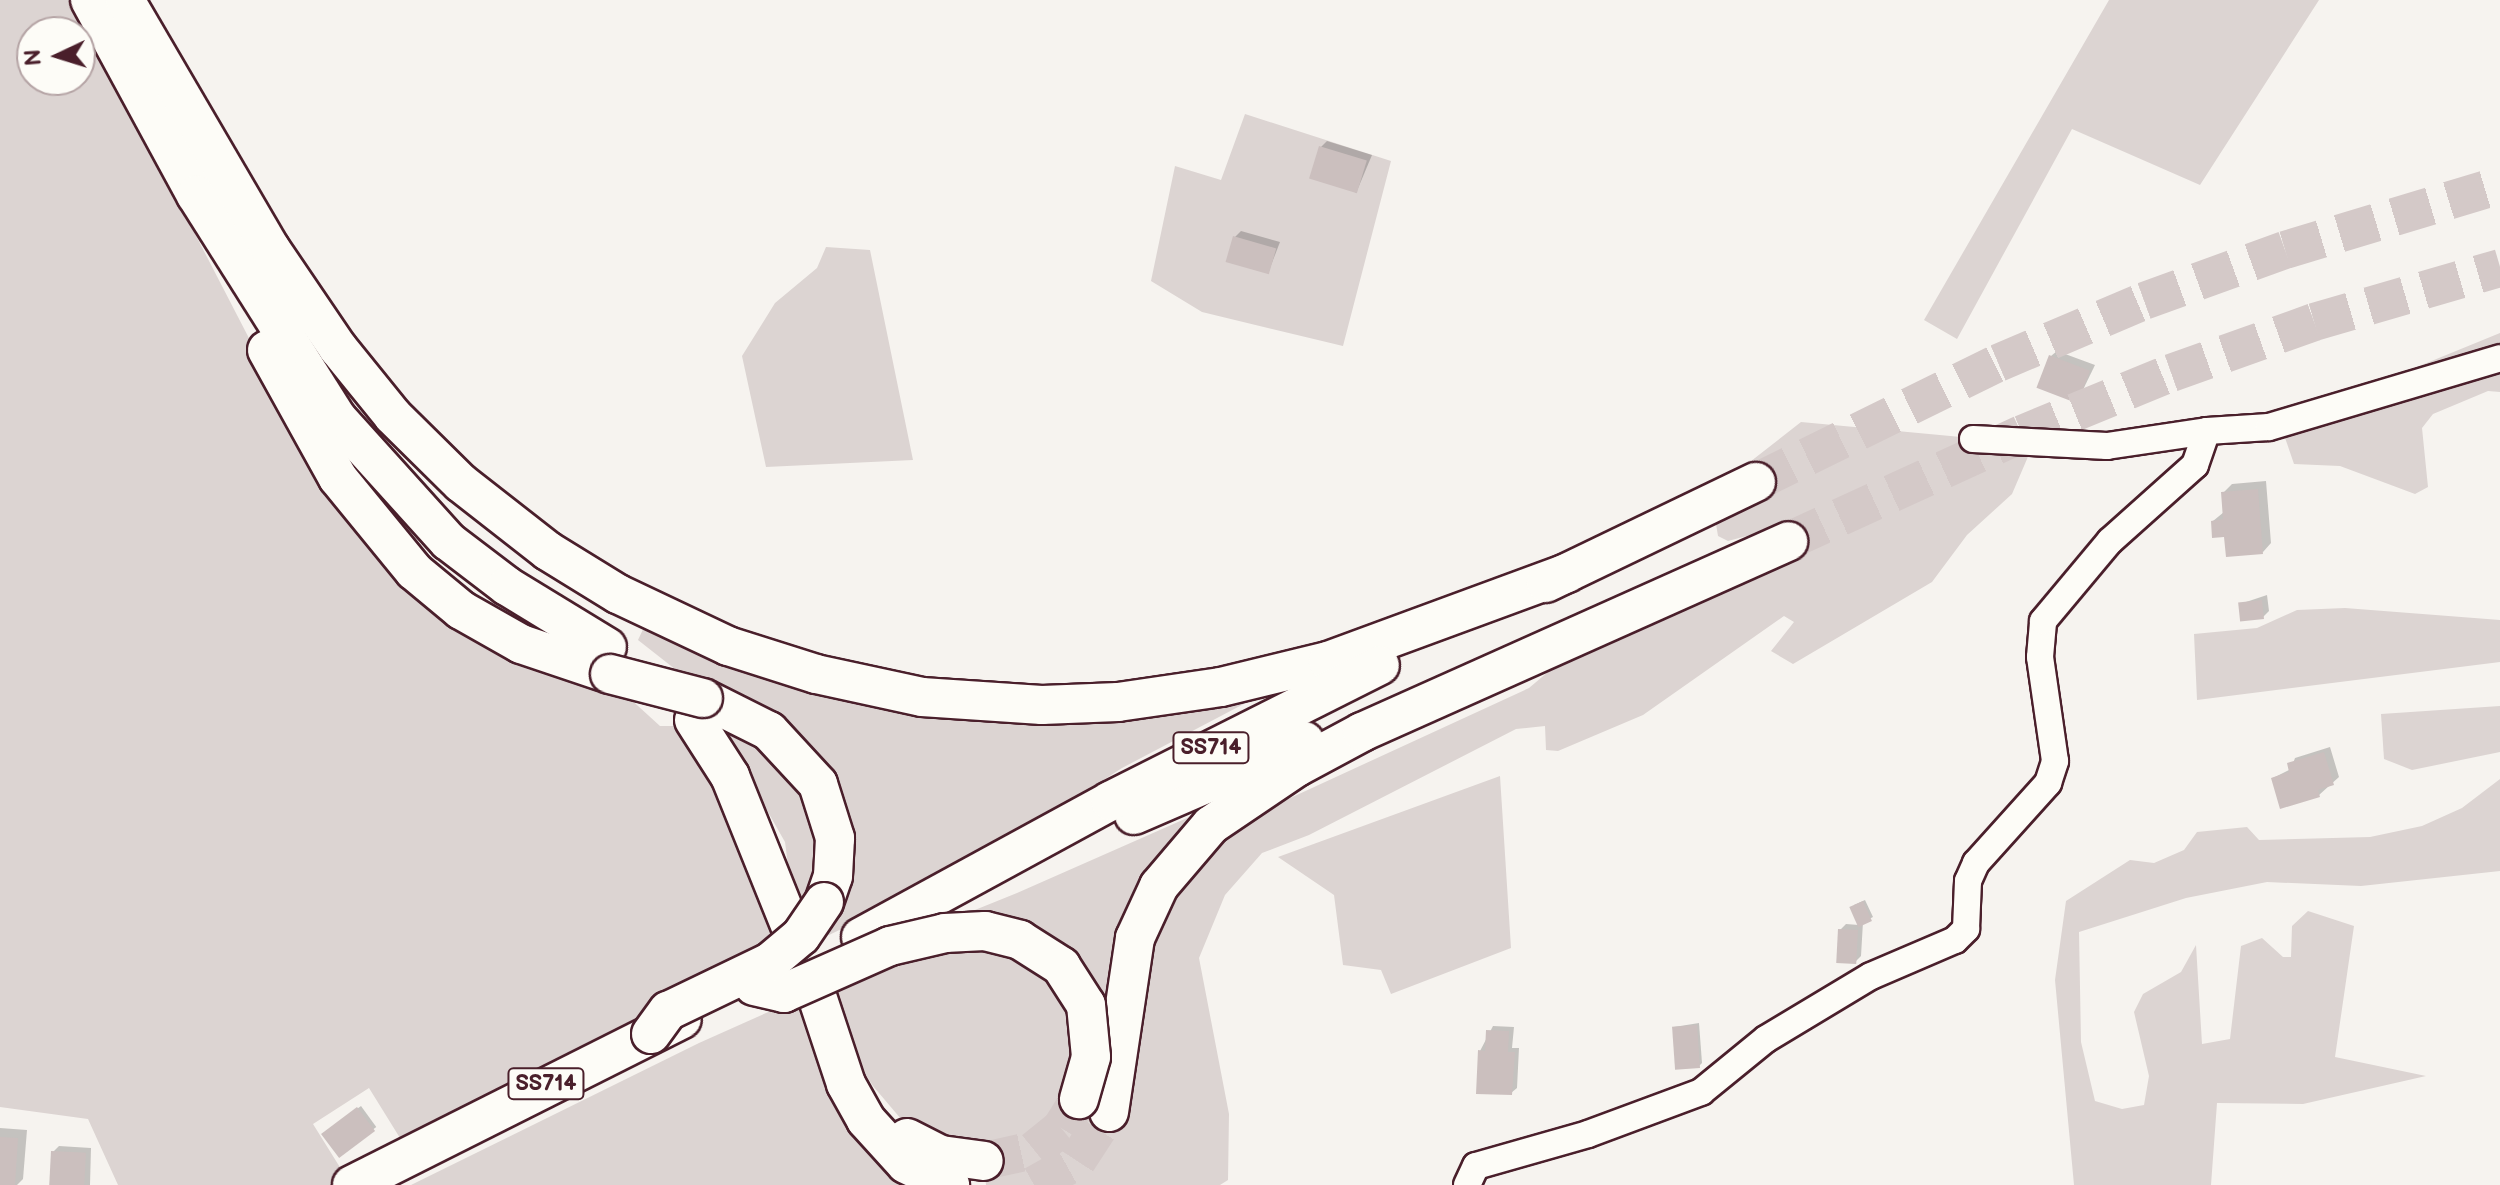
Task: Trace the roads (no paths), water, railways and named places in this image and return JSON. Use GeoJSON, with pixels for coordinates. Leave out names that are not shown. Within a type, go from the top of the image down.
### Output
{"type":"FeatureCollection","features":[{"type":"Feature","properties":{"kind":"highway"},"geometry":{"type":"LineString","coordinates":[[90,0],[196,195],[337,418],[382,472],[470,559],[609,660],[699,709],[769,731],[818,784],[835,838],[833,876],[824,902],[801,936],[770,962],[668,1011],[651,1034]]}},
{"type":"Feature","properties":{"kind":"highway"},"geometry":{"type":"LineString","coordinates":[[125,0],[277,294],[382,472]]}},
{"type":"Feature","properties":{"kind":"highway"},"geometry":{"type":"LineString","coordinates":[[163,69],[313,314],[365,382],[431,455],[481,500],[569,566],[675,623],[753,655],[922,697],[1042,705],[1118,702],[1221,687],[1328,661],[1567,573]]}},
{"type":"Feature","properties":{"kind":"highway"},"geometry":{"type":"LineString","coordinates":[[196,195],[212,242],[295,405],[338,478],[380,536],[435,590],[490,627],[543,654],[609,660]]}},
{"type":"Feature","properties":{"kind":"highway","name":"SS714"},"geometry":{"type":"LineString","coordinates":[[861,937],[1192,758],[1756,482]]}},
{"type":"Feature","properties":{"kind":"highway","name":"SS714"},"geometry":{"type":"LineString","coordinates":[[352,1185],[651,1034],[861,937],[1233,771],[1532,654],[1788,541]]}},
{"type":"Feature","properties":{"kind":"highway"},"geometry":{"type":"LineString","coordinates":[[754,986],[784,993],[890,946],[945,933],[985,931],[1020,940],[1061,966],[1086,1005],[1094,1105],[1135,938],[1159,886],[1189,847],[1233,808],[1297,767],[1532,654]]}},
{"type":"Feature","properties":{"kind":"highway"},"geometry":{"type":"LineString","coordinates":[[699,709],[734,784],[792,930]]}},
{"type":"Feature","properties":{"kind":"highway"},"geometry":{"type":"LineString","coordinates":[[814,987],[837,1048],[846,1084],[884,1144],[915,1169],[950,1185]]}},
{"type":"Feature","properties":{"kind":"highway"},"geometry":{"type":"LineString","coordinates":[[837,1048],[877,1109],[906,1137],[941,1155],[984,1161]]}},
{"type":"Feature","properties":{"kind":"street"},"geometry":{"type":"LineString","coordinates":[[1973,439],[2107,446],[2207,431],[2269,427],[2500,358]]}},
{"type":"Feature","properties":{"kind":"street"},"geometry":{"type":"LineString","coordinates":[[1467,1185],[1476,1166],[1659,1111],[1701,1092],[1766,1039],[1858,984],[1955,940],[1966,929],[1968,881],[1976,863],[2048,783],[2055,761],[2040,657],[2043,621],[2110,541],[2195,465],[2207,431]]}},
{"type":"Feature","properties":{"kind":"tunnel"},"geometry":{"type":"LineString","coordinates":[[1756,482],[1998,363],[2144,301],[2285,250],[2500,185]]}},
{"type":"Feature","properties":{"kind":"tunnel"},"geometry":{"type":"LineString","coordinates":[[1788,541],[2022,434],[2171,373],[2314,322],[2500,268]]}},
{"type":"Feature","properties":{"kind":"tunnel"},"geometry":{"type":"LineString","coordinates":[[984,1161],[1034,1150],[1061,1128],[1079,1099]]}},
{"type":"Feature","properties":{"kind":"tunnel"},"geometry":{"type":"LineString","coordinates":[[1034,1185],[1077,1161],[1109,1112]]}}]}
